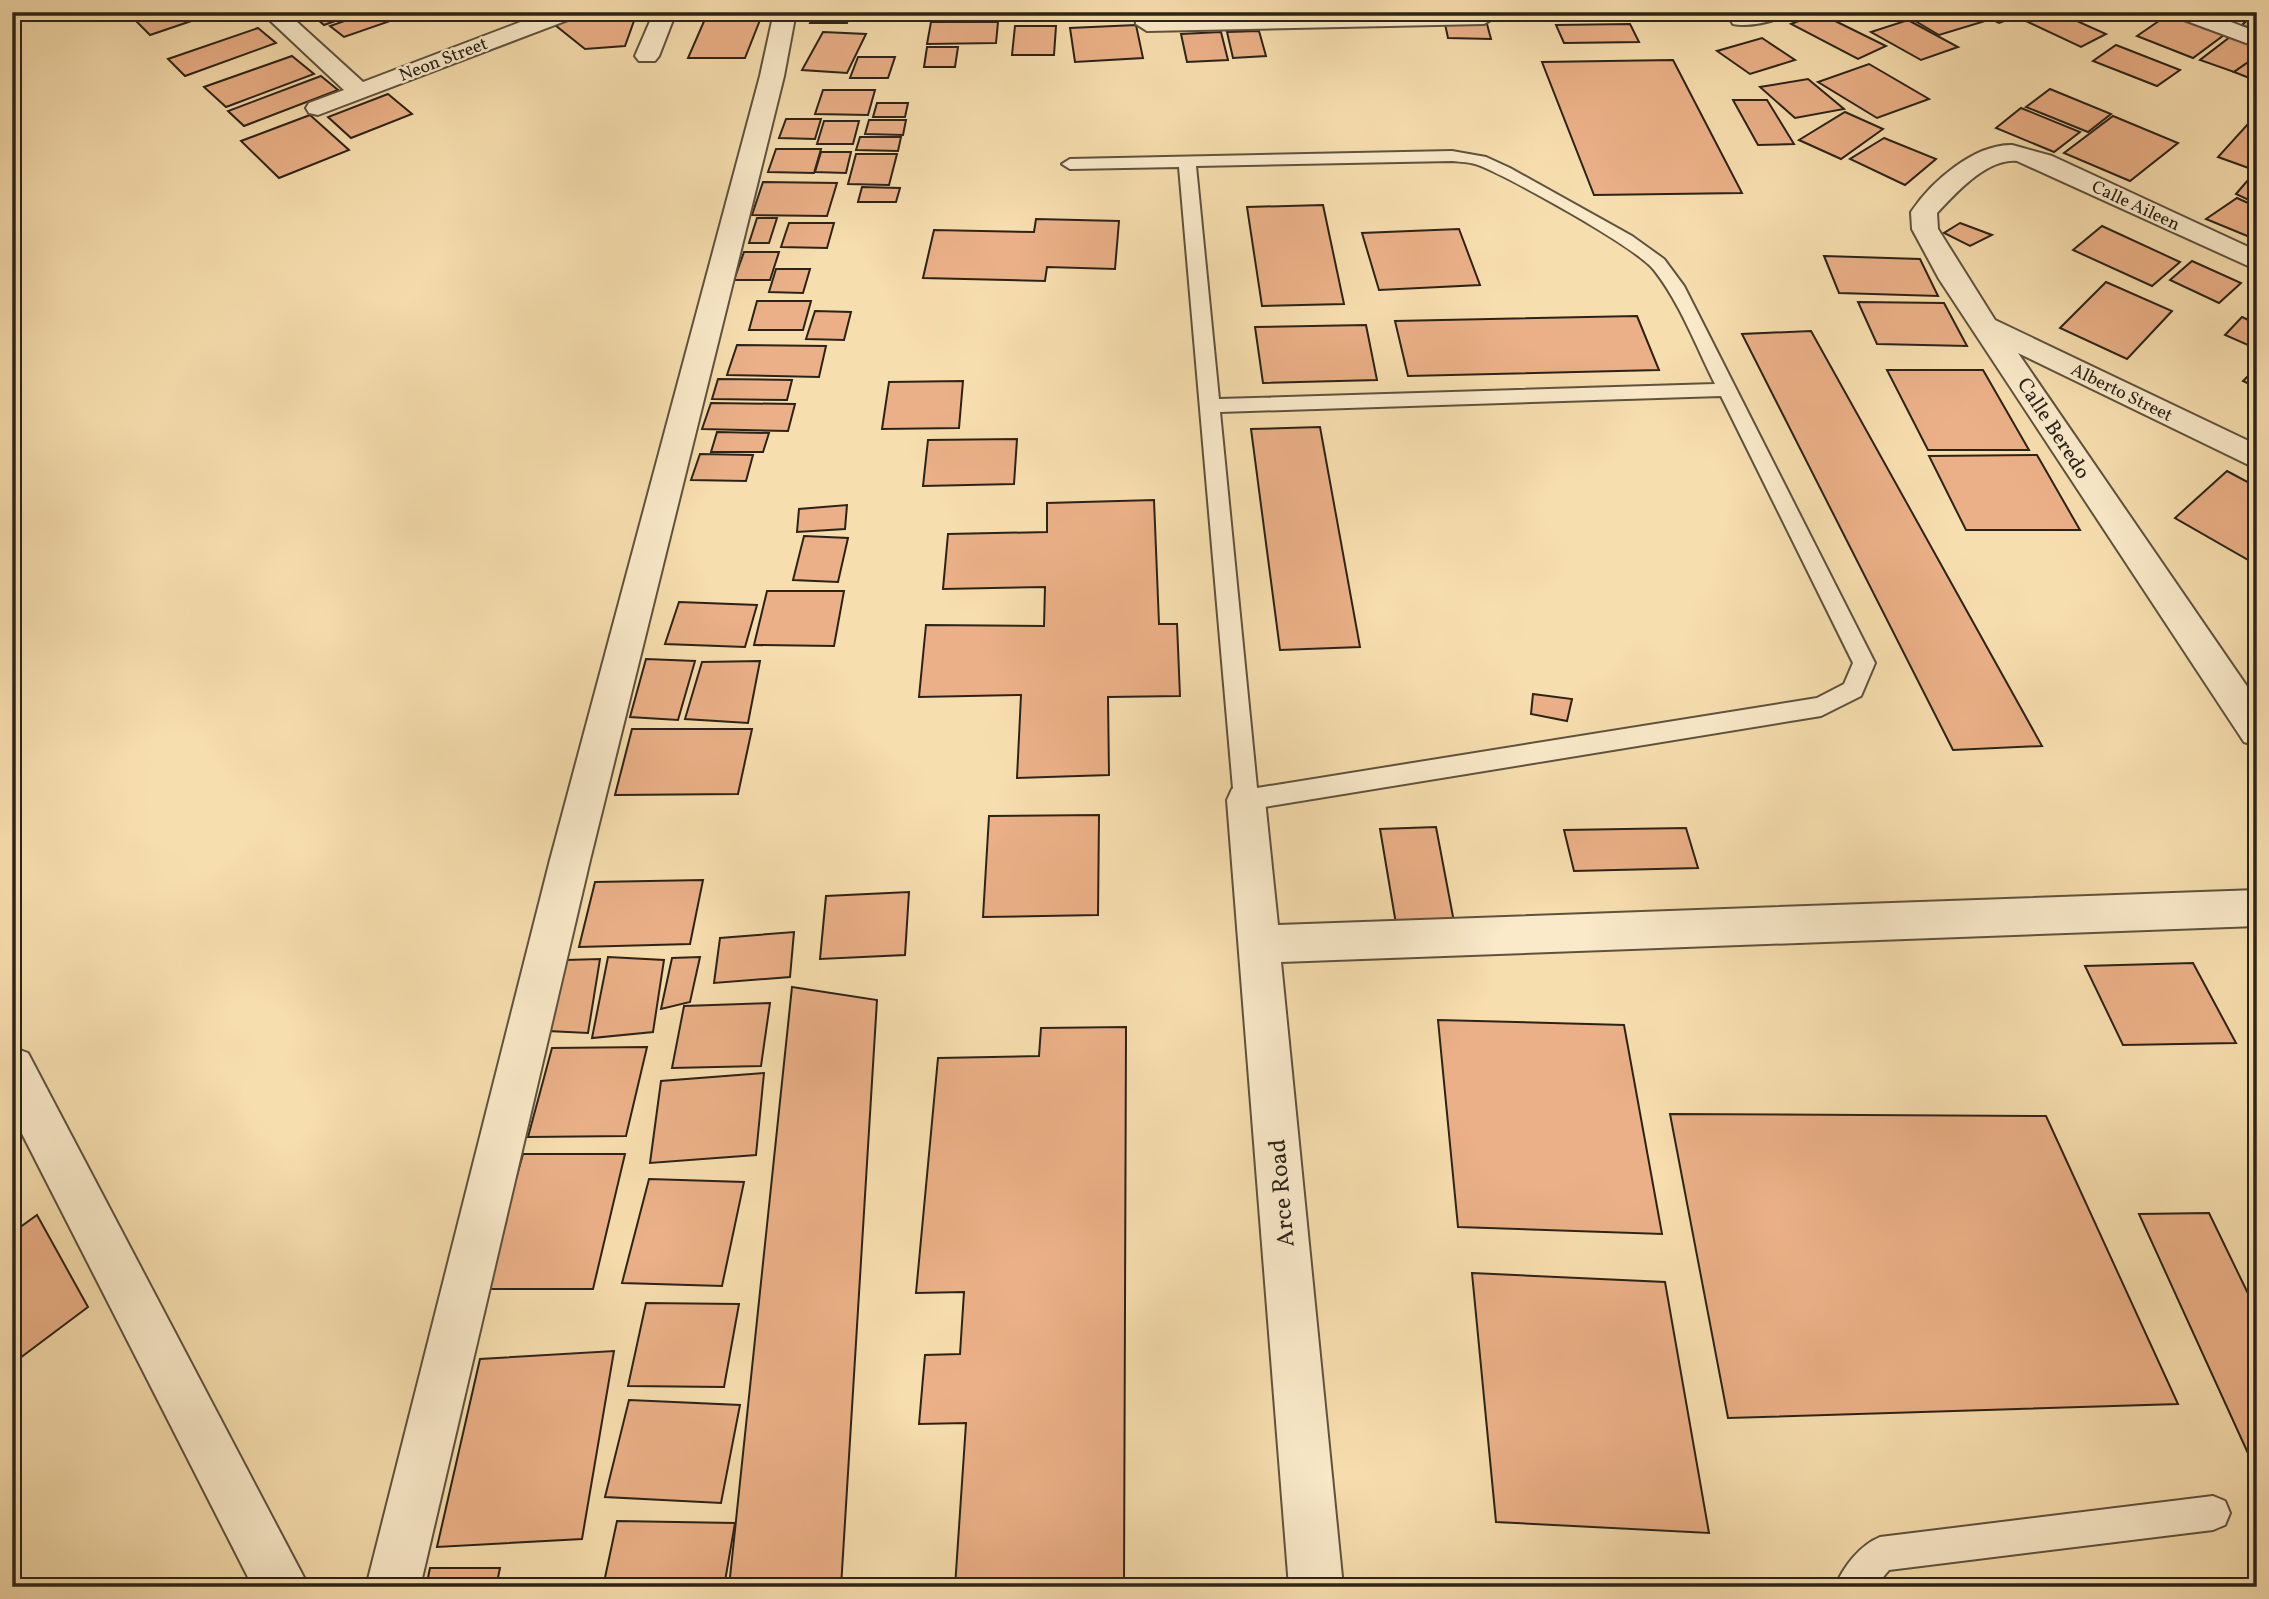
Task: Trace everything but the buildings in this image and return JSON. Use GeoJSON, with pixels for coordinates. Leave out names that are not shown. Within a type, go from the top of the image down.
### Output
{"type":"FeatureCollection","features":[{"type":"Feature","properties":{"kind":"street"},"geometry":{"type":"LineString","coordinates":[[272,12],[359,91]]}},
{"type":"Feature","properties":{"kind":"street"},"geometry":{"type":"LineString","coordinates":[[498,12],[520,30]]}},
{"type":"Feature","properties":{"kind":"street","name":"Neon Street"},"geometry":{"type":"LineString","coordinates":[[318,108],[568,12]]}},
{"type":"Feature","properties":{"kind":"street"},"geometry":{"type":"LineString","coordinates":[[648,56],[665,12]]}},
{"type":"Feature","properties":{"kind":"street"},"geometry":{"type":"LineString","coordinates":[[393,1587],[567,874],[769,90],[785,12]]}},
{"type":"Feature","properties":{"kind":"street"},"geometry":{"type":"LineString","coordinates":[[1146,12],[1147,24],[1484,17],[1493,12]]}},
{"type":"Feature","properties":{"kind":"street"},"geometry":{"type":"LineString","coordinates":[[1741,19],[1776,12]]}},
{"type":"Feature","properties":{"kind":"street"},"geometry":{"type":"LineString","coordinates":[[2184,12],[2257,40]]}},
{"type":"Feature","properties":{"kind":"street","name":"Calle Aileen"},"geometry":{"type":"LineString","coordinates":[[2013,152],[2043,161],[2257,262]]}},
{"type":"Feature","properties":{"kind":"street","name":"Calle Beredo"},"geometry":{"type":"LineString","coordinates":[[2013,152],[1998,153],[1988,158],[1935,199],[1924,212],[1925,229],[1937,252],[2145,568],[2257,731]]}},
{"type":"Feature","properties":{"kind":"street","name":"Alberto Street"},"geometry":{"type":"LineString","coordinates":[[1986,326],[2257,458]]}},
{"type":"Feature","properties":{"kind":"street","name":"Arce Road"},"geometry":{"type":"LineString","coordinates":[[1246,800],[1316,1587]]}},
{"type":"Feature","properties":{"kind":"street"},"geometry":{"type":"LineString","coordinates":[[1259,944],[2257,908]]}},
{"type":"Feature","properties":{"kind":"street"},"geometry":{"type":"LineString","coordinates":[[12,1068],[282,1587]]}},
{"type":"Feature","properties":{"kind":"lane"},"geometry":{"type":"LineString","coordinates":[[1070,164],[1188,161],[1452,156],[1480,160],[1626,240],[1658,263],[1675,286],[1864,663],[1853,690],[1821,707],[1246,800],[1188,161]]}},
{"type":"Feature","properties":{"kind":"lane"},"geometry":{"type":"LineString","coordinates":[[1210,406],[1727,390]]}},
{"type":"Feature","properties":{"kind":"lane"},"geometry":{"type":"LineString","coordinates":[[1852,1587],[1880,1554],[2213,1513]]}}]}
